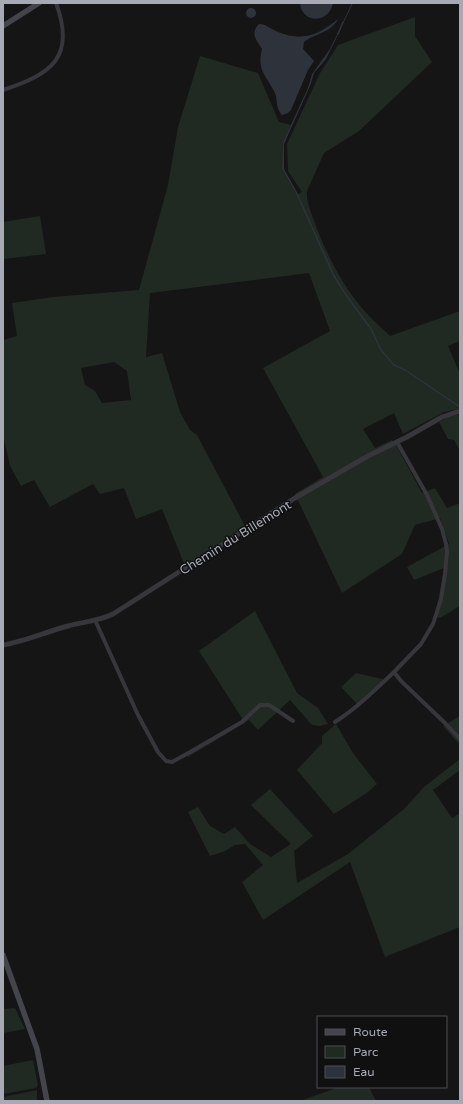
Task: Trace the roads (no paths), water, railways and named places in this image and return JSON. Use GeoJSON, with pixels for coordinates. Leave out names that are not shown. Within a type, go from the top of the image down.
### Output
{"type":"FeatureCollection","features":[{"type":"Feature","properties":{"kind":"main road"},"geometry":{"type":"LineString","coordinates":[[3,26],[39,3]]}},
{"type":"Feature","properties":{"kind":"main road"},"geometry":{"type":"LineString","coordinates":[[3,956],[37,1049],[47,1101]]}},
{"type":"Feature","properties":{"kind":"street"},"geometry":{"type":"LineString","coordinates":[[3,90],[23,83],[43,73],[57,60],[62,47],[64,35],[56,3]]}},
{"type":"Feature","properties":{"kind":"street","name":"Chemin du Billemont"},"geometry":{"type":"LineString","coordinates":[[3,645],[21,641],[65,626],[109,616],[295,498],[368,456],[442,417],[460,411]]}},
{"type":"Feature","properties":{"kind":"street"},"geometry":{"type":"LineString","coordinates":[[335,722],[352,711],[368,697],[421,644],[433,624],[441,599],[447,552],[442,529],[427,494],[397,442]]}},
{"type":"Feature","properties":{"kind":"street"},"geometry":{"type":"LineString","coordinates":[[95,620],[138,715],[155,747],[164,760],[172,762],[242,722],[260,704],[269,706],[293,721]]}},
{"type":"Feature","properties":{"kind":"street"},"geometry":{"type":"LineString","coordinates":[[394,672],[401,681],[460,739]]}},
{"type":"Feature","properties":{"kind":"water"},"geometry":{"type":"Polygon","coordinates":[[[300,3],[333,3],[331,10],[326,15],[316,19],[305,15],[300,3]]]}},
{"type":"Feature","properties":{"kind":"water"},"geometry":{"type":"Polygon","coordinates":[[[352,3],[326,59],[314,73],[310,86],[284,144],[284,169],[298,194],[297,195],[282,169],[283,142],[308,88],[312,74],[330,49],[352,3]]]}},
{"type":"Feature","properties":{"kind":"water"},"geometry":{"type":"Polygon","coordinates":[[[249,8],[253,8],[255,9],[255,17],[249,18],[246,15],[246,11],[249,8]]]}},
{"type":"Feature","properties":{"kind":"water"},"geometry":{"type":"Polygon","coordinates":[[[338,19],[332,27],[304,42],[303,49],[314,61],[308,70],[291,110],[282,115],[278,108],[275,94],[261,67],[260,62],[262,49],[254,33],[256,27],[259,24],[262,24],[287,35],[303,36],[317,33],[338,19]]]}},
{"type":"Feature","properties":{"kind":"waterway"},"geometry":{"type":"LineString","coordinates":[[338,34],[343,22]]}},
{"type":"Feature","properties":{"kind":"waterway"},"geometry":{"type":"LineString","coordinates":[[297,194],[334,276],[371,329],[381,350],[394,365],[405,370],[460,407]]}}]}
